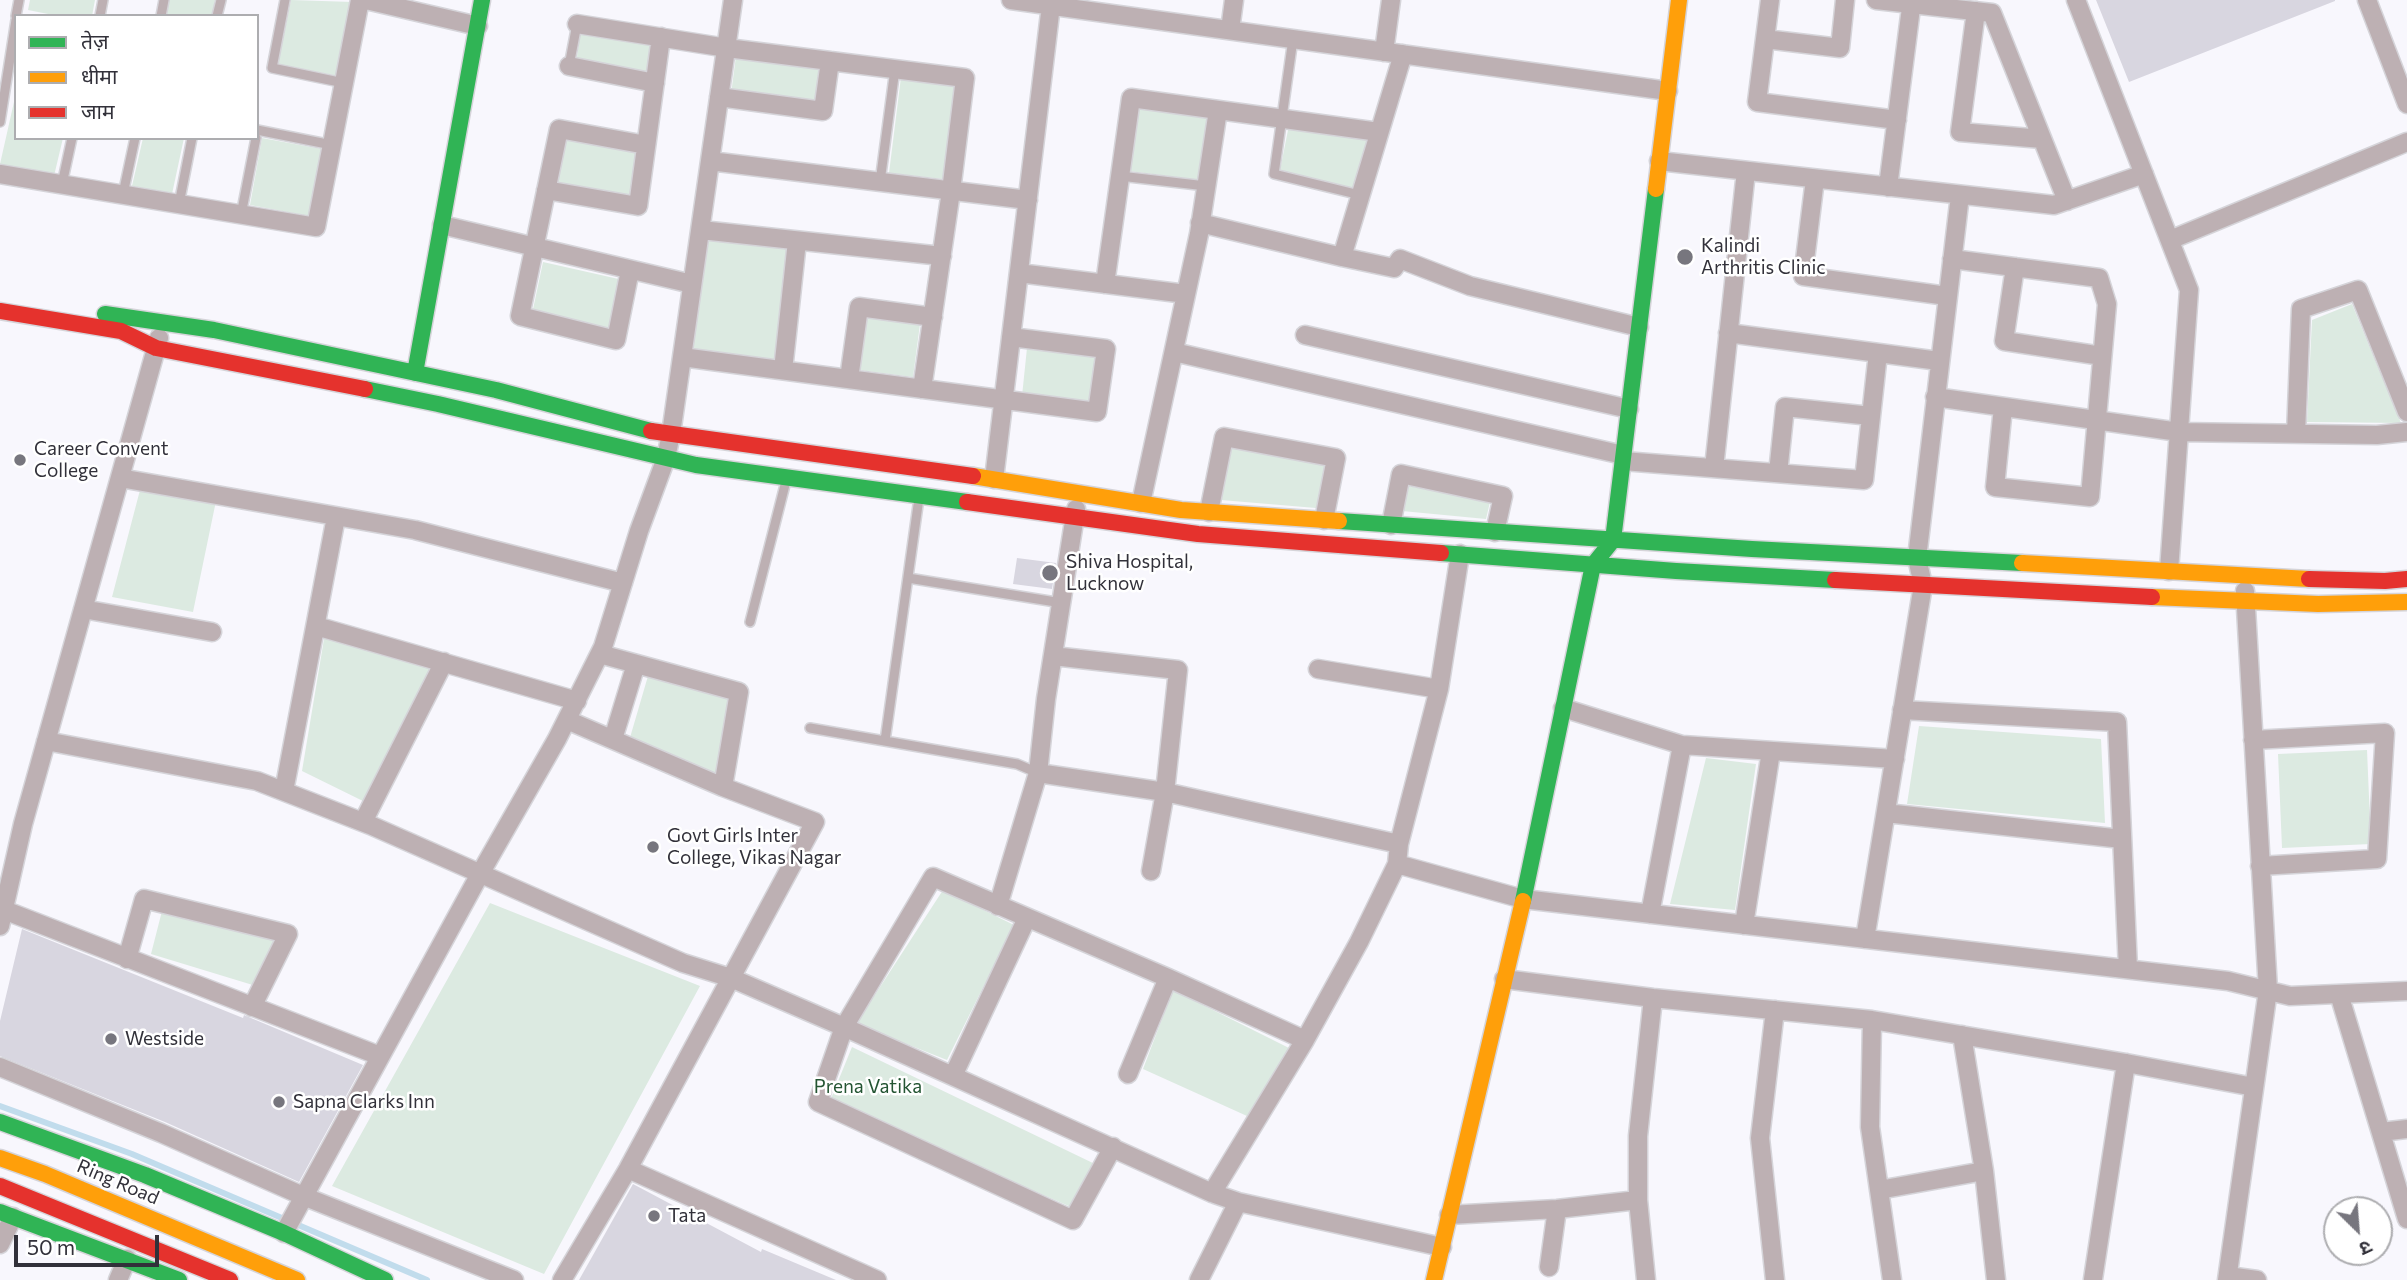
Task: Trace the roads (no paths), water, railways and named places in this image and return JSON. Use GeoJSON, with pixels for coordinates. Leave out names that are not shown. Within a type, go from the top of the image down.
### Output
{"type":"FeatureCollection","features":[{"type":"Feature","properties":{"kind":"main road"},"geometry":{"type":"LineString","coordinates":[[415,373],[482,0]]}},
{"type":"Feature","properties":{"kind":"main road"},"geometry":{"type":"LineString","coordinates":[[1434,1280],[1523,899],[1593,565],[1613,540],[1679,0]]}},
{"type":"Feature","properties":{"kind":"main road"},"geometry":{"type":"LineString","coordinates":[[0,295],[164,324],[214,330],[495,390],[650,431],[994,479],[1181,510],[1917,558],[2244,576],[2385,581],[2407,579]]}},
{"type":"Feature","properties":{"kind":"main road"},"geometry":{"type":"LineString","coordinates":[[0,311],[121,331],[156,348],[438,404],[666,458],[787,478],[1198,534],[1593,565],[1923,585],[2319,604],[2407,602]]}},
{"type":"Feature","properties":{"kind":"main road"},"geometry":{"type":"LineString","coordinates":[[0,1122],[145,1175],[292,1217],[385,1280]]}},
{"type":"Feature","properties":{"kind":"main road","name":"Ring Road"},"geometry":{"type":"LineString","coordinates":[[0,1158],[297,1280]]}},
{"type":"Feature","properties":{"kind":"main road"},"geometry":{"type":"LineString","coordinates":[[0,1186],[230,1280]]}},
{"type":"Feature","properties":{"kind":"main road"},"geometry":{"type":"LineString","coordinates":[[7,1215],[179,1280]]}},
{"type":"Feature","properties":{"kind":"street"},"geometry":{"type":"LineString","coordinates":[[0,174],[316,227],[360,0]]}},
{"type":"Feature","properties":{"kind":"street"},"geometry":{"type":"LineString","coordinates":[[366,0],[478,26]]}},
{"type":"Feature","properties":{"kind":"street"},"geometry":{"type":"LineString","coordinates":[[292,1217],[567,720],[600,654],[666,458],[671,434],[733,0]]}},
{"type":"Feature","properties":{"kind":"street"},"geometry":{"type":"LineString","coordinates":[[1011,0],[1668,91]]}},
{"type":"Feature","properties":{"kind":"street"},"geometry":{"type":"LineString","coordinates":[[1230,30],[1234,0]]}},
{"type":"Feature","properties":{"kind":"street"},"geometry":{"type":"LineString","coordinates":[[1384,52],[1391,0]]}},
{"type":"Feature","properties":{"kind":"street"},"geometry":{"type":"LineString","coordinates":[[1770,0],[1757,102],[1897,120]]}},
{"type":"Feature","properties":{"kind":"street"},"geometry":{"type":"LineString","coordinates":[[1765,40],[1840,48],[1845,0]]}},
{"type":"Feature","properties":{"kind":"street"},"geometry":{"type":"LineString","coordinates":[[1876,0],[1992,13],[2067,201]]}},
{"type":"Feature","properties":{"kind":"street"},"geometry":{"type":"LineString","coordinates":[[2076,0],[2189,290],[2169,572]]}},
{"type":"Feature","properties":{"kind":"street"},"geometry":{"type":"LineString","coordinates":[[2367,0],[2407,104]]}},
{"type":"Feature","properties":{"kind":"street"},"geometry":{"type":"LineString","coordinates":[[1888,187],[1911,2]]}},
{"type":"Feature","properties":{"kind":"street"},"geometry":{"type":"LineString","coordinates":[[994,479],[1051,5]]}},
{"type":"Feature","properties":{"kind":"street"},"geometry":{"type":"LineString","coordinates":[[1976,11],[1960,132],[2042,139]]}},
{"type":"Feature","properties":{"kind":"street"},"geometry":{"type":"LineString","coordinates":[[577,24],[727,48],[965,78],[922,389]]}},
{"type":"Feature","properties":{"kind":"street"},"geometry":{"type":"LineString","coordinates":[[545,190],[638,206],[661,37]]}},
{"type":"Feature","properties":{"kind":"street"},"geometry":{"type":"LineString","coordinates":[[1342,257],[1404,54]]}},
{"type":"Feature","properties":{"kind":"street"},"geometry":{"type":"LineString","coordinates":[[719,97],[823,111],[830,61]]}},
{"type":"Feature","properties":{"kind":"street"},"geometry":{"type":"LineString","coordinates":[[569,66],[655,83]]}},
{"type":"Feature","properties":{"kind":"street"},"geometry":{"type":"LineString","coordinates":[[1105,284],[1131,98],[1379,132]]}},
{"type":"Feature","properties":{"kind":"street"},"geometry":{"type":"LineString","coordinates":[[1141,503],[1200,223],[1218,110]]}},
{"type":"Feature","properties":{"kind":"street"},"geometry":{"type":"LineString","coordinates":[[630,270],[616,340],[520,316],[559,129],[646,145]]}},
{"type":"Feature","properties":{"kind":"street"},"geometry":{"type":"LineString","coordinates":[[2170,240],[2407,142]]}},
{"type":"Feature","properties":{"kind":"street"},"geometry":{"type":"LineString","coordinates":[[710,161],[1028,200]]}},
{"type":"Feature","properties":{"kind":"street"},"geometry":{"type":"LineString","coordinates":[[1659,161],[2054,205],[2144,174]]}},
{"type":"Feature","properties":{"kind":"street"},"geometry":{"type":"LineString","coordinates":[[1714,468],[1746,171]]}},
{"type":"Feature","properties":{"kind":"street"},"geometry":{"type":"LineString","coordinates":[[1815,179],[1803,276],[1947,296]]}},
{"type":"Feature","properties":{"kind":"street"},"geometry":{"type":"LineString","coordinates":[[1865,939],[1923,585],[1917,558],[1960,195]]}},
{"type":"Feature","properties":{"kind":"street"},"geometry":{"type":"LineString","coordinates":[[1200,223],[1394,268],[1400,259],[1470,286],[1639,327]]}},
{"type":"Feature","properties":{"kind":"street"},"geometry":{"type":"LineString","coordinates":[[442,225],[692,284]]}},
{"type":"Feature","properties":{"kind":"street"},"geometry":{"type":"LineString","coordinates":[[701,230],[942,257]]}},
{"type":"Feature","properties":{"kind":"street"},"geometry":{"type":"LineString","coordinates":[[783,370],[797,240]]}},
{"type":"Feature","properties":{"kind":"street"},"geometry":{"type":"LineString","coordinates":[[1952,259],[2099,278],[2107,303],[2090,497],[1995,487],[2003,407]]}},
{"type":"Feature","properties":{"kind":"street"},"geometry":{"type":"LineString","coordinates":[[2015,267],[2004,341],[2102,356]]}},
{"type":"Feature","properties":{"kind":"street"},"geometry":{"type":"LineString","coordinates":[[1019,273],[1186,294]]}},
{"type":"Feature","properties":{"kind":"street"},"geometry":{"type":"LineString","coordinates":[[2296,434],[2301,309],[2358,290],[2407,412]]}},
{"type":"Feature","properties":{"kind":"street"},"geometry":{"type":"LineString","coordinates":[[849,379],[859,307],[933,317]]}},
{"type":"Feature","properties":{"kind":"street"},"geometry":{"type":"LineString","coordinates":[[164,324],[23,824],[2,918],[127,959],[380,1056]]}},
{"type":"Feature","properties":{"kind":"street"},"geometry":{"type":"LineString","coordinates":[[1728,333],[1939,360]]}},
{"type":"Feature","properties":{"kind":"street"},"geometry":{"type":"LineString","coordinates":[[1305,335],[1629,409]]}},
{"type":"Feature","properties":{"kind":"street"},"geometry":{"type":"LineString","coordinates":[[682,357],[1097,412],[1106,349],[1011,337]]}},
{"type":"Feature","properties":{"kind":"street"},"geometry":{"type":"LineString","coordinates":[[1174,352],[1623,458],[1864,480],[1878,353]]}},
{"type":"Feature","properties":{"kind":"street"},"geometry":{"type":"LineString","coordinates":[[1935,397],[2179,432],[2376,435],[2407,432]]}},
{"type":"Feature","properties":{"kind":"street"},"geometry":{"type":"LineString","coordinates":[[1778,473],[1785,407],[1871,416]]}},
{"type":"Feature","properties":{"kind":"street"},"geometry":{"type":"LineString","coordinates":[[1209,512],[1224,437],[1336,458],[1324,520]]}},
{"type":"Feature","properties":{"kind":"street"},"geometry":{"type":"LineString","coordinates":[[787,478],[793,452]]}},
{"type":"Feature","properties":{"kind":"street"},"geometry":{"type":"LineString","coordinates":[[920,497],[925,470]]}},
{"type":"Feature","properties":{"kind":"street"},"geometry":{"type":"LineString","coordinates":[[1391,525],[1401,474],[1503,496],[1495,532]]}},
{"type":"Feature","properties":{"kind":"street"},"geometry":{"type":"LineString","coordinates":[[120,478],[415,530],[623,583]]}},
{"type":"Feature","properties":{"kind":"street"},"geometry":{"type":"LineString","coordinates":[[998,906],[1038,773],[1079,492]]}},
{"type":"Feature","properties":{"kind":"street"},"geometry":{"type":"LineString","coordinates":[[284,791],[336,517]]}},
{"type":"Feature","properties":{"kind":"street"},"geometry":{"type":"LineString","coordinates":[[1212,1193],[1305,1040],[1359,942],[1396,864],[1438,689],[1460,554]]}},
{"type":"Feature","properties":{"kind":"street"},"geometry":{"type":"LineString","coordinates":[[2244,576],[2268,990],[2227,1278],[2257,1280]]}},
{"type":"Feature","properties":{"kind":"street"},"geometry":{"type":"LineString","coordinates":[[83,609],[212,632]]}},
{"type":"Feature","properties":{"kind":"street"},"geometry":{"type":"LineString","coordinates":[[316,625],[577,701]]}},
{"type":"Feature","properties":{"kind":"street"},"geometry":{"type":"LineString","coordinates":[[600,654],[739,692],[723,787]]}},
{"type":"Feature","properties":{"kind":"street"},"geometry":{"type":"LineString","coordinates":[[1053,656],[1178,670],[1165,792],[1151,871]]}},
{"type":"Feature","properties":{"kind":"street"},"geometry":{"type":"LineString","coordinates":[[363,822],[444,663]]}},
{"type":"Feature","properties":{"kind":"street"},"geometry":{"type":"LineString","coordinates":[[613,739],[636,664]]}},
{"type":"Feature","properties":{"kind":"street"},"geometry":{"type":"LineString","coordinates":[[1318,669],[1438,689]]}},
{"type":"Feature","properties":{"kind":"street"},"geometry":{"type":"LineString","coordinates":[[1563,708],[1682,745],[1895,758]]}},
{"type":"Feature","properties":{"kind":"street"},"geometry":{"type":"LineString","coordinates":[[1902,710],[2117,722],[2128,969]]}},
{"type":"Feature","properties":{"kind":"street"},"geometry":{"type":"LineString","coordinates":[[562,1280],[628,1169],[815,822],[723,787],[567,720]]}},
{"type":"Feature","properties":{"kind":"street"},"geometry":{"type":"LineString","coordinates":[[2253,740],[2385,733],[2377,859],[2260,866]]}},
{"type":"Feature","properties":{"kind":"street"},"geometry":{"type":"LineString","coordinates":[[47,741],[257,781],[363,822],[683,963],[731,978],[1212,1193],[1238,1202],[1442,1247]]}},
{"type":"Feature","properties":{"kind":"street"},"geometry":{"type":"LineString","coordinates":[[1650,914],[1682,745]]}},
{"type":"Feature","properties":{"kind":"street"},"geometry":{"type":"LineString","coordinates":[[1744,925],[1771,751]]}},
{"type":"Feature","properties":{"kind":"street"},"geometry":{"type":"LineString","coordinates":[[1038,773],[1165,792],[1399,844]]}},
{"type":"Feature","properties":{"kind":"street"},"geometry":{"type":"LineString","coordinates":[[1886,813],[2122,839]]}},
{"type":"Feature","properties":{"kind":"street"},"geometry":{"type":"LineString","coordinates":[[1396,864],[1523,899],[2228,981],[2290,996],[2407,992]]}},
{"type":"Feature","properties":{"kind":"street"},"geometry":{"type":"LineString","coordinates":[[1112,1147],[1073,1220],[818,1102],[844,1027],[933,877],[1305,1040]]}},
{"type":"Feature","properties":{"kind":"street"},"geometry":{"type":"LineString","coordinates":[[127,959],[144,899],[288,934],[252,1007]]}},
{"type":"Feature","properties":{"kind":"street"},"geometry":{"type":"LineString","coordinates":[[953,1076],[1027,918]]}},
{"type":"Feature","properties":{"kind":"street"},"geometry":{"type":"LineString","coordinates":[[1128,1074],[1168,978]]}},
{"type":"Feature","properties":{"kind":"street"},"geometry":{"type":"LineString","coordinates":[[1504,979],[1653,998],[1872,1020],[2254,1087]]}},
{"type":"Feature","properties":{"kind":"street"},"geometry":{"type":"LineString","coordinates":[[2339,994],[2407,1219]]}},
{"type":"Feature","properties":{"kind":"street"},"geometry":{"type":"LineString","coordinates":[[1646,1280],[1638,1200],[1638,1136],[1653,998]]}},
{"type":"Feature","properties":{"kind":"street"},"geometry":{"type":"LineString","coordinates":[[1775,1010],[1759,1138],[1775,1280]]}},
{"type":"Feature","properties":{"kind":"street"},"geometry":{"type":"LineString","coordinates":[[1872,1020],[1870,1127],[1892,1280]]}},
{"type":"Feature","properties":{"kind":"street"},"geometry":{"type":"LineString","coordinates":[[1962,1035],[1984,1171],[1994,1280]]}},
{"type":"Feature","properties":{"kind":"street"},"geometry":{"type":"LineString","coordinates":[[2093,1279],[2126,1063]]}},
{"type":"Feature","properties":{"kind":"street"},"geometry":{"type":"LineString","coordinates":[[0,1067],[161,1133],[292,1217],[514,1280]]}},
{"type":"Feature","properties":{"kind":"street"},"geometry":{"type":"LineString","coordinates":[[2381,1132],[2407,1129]]}},
{"type":"Feature","properties":{"kind":"street"},"geometry":{"type":"LineString","coordinates":[[628,1169],[877,1280]]}},
{"type":"Feature","properties":{"kind":"street"},"geometry":{"type":"LineString","coordinates":[[1879,1190],[1984,1171]]}},
{"type":"Feature","properties":{"kind":"street"},"geometry":{"type":"LineString","coordinates":[[1449,1215],[1557,1209],[1638,1200]]}},
{"type":"Feature","properties":{"kind":"street"},"geometry":{"type":"LineString","coordinates":[[1199,1280],[1238,1202]]}},
{"type":"Feature","properties":{"kind":"street"},"geometry":{"type":"LineString","coordinates":[[1549,1267],[1557,1209]]}},
{"type":"Feature","properties":{"kind":"street"},"geometry":{"type":"LineString","coordinates":[[0,1244],[7,1215]]}},
{"type":"Feature","properties":{"kind":"street"},"geometry":{"type":"LineString","coordinates":[[118,1280],[127,1259]]}},
{"type":"Feature","properties":{"kind":"lane"},"geometry":{"type":"LineString","coordinates":[[285,0],[272,68],[344,83]]}},
{"type":"Feature","properties":{"kind":"lane"},"geometry":{"type":"LineString","coordinates":[[569,66],[577,24]]}},
{"type":"Feature","properties":{"kind":"lane"},"geometry":{"type":"LineString","coordinates":[[1293,39],[1275,174],[1360,195]]}},
{"type":"Feature","properties":{"kind":"lane"},"geometry":{"type":"LineString","coordinates":[[0,122],[11,80],[14,43]]}},
{"type":"Feature","properties":{"kind":"lane"},"geometry":{"type":"LineString","coordinates":[[880,182],[895,69]]}},
{"type":"Feature","properties":{"kind":"lane"},"geometry":{"type":"LineString","coordinates":[[259,130],[332,145]]}},
{"type":"Feature","properties":{"kind":"lane"},"geometry":{"type":"LineString","coordinates":[[62,184],[72,140]]}},
{"type":"Feature","properties":{"kind":"lane"},"geometry":{"type":"LineString","coordinates":[[123,194],[135,140]]}},
{"type":"Feature","properties":{"kind":"lane"},"geometry":{"type":"LineString","coordinates":[[179,204],[192,140]]}},
{"type":"Feature","properties":{"kind":"lane"},"geometry":{"type":"LineString","coordinates":[[241,215],[256,140]]}},
{"type":"Feature","properties":{"kind":"lane"},"geometry":{"type":"LineString","coordinates":[[1120,176],[1206,186]]}},
{"type":"Feature","properties":{"kind":"lane"},"geometry":{"type":"LineString","coordinates":[[750,622],[787,478]]}},
{"type":"Feature","properties":{"kind":"lane"},"geometry":{"type":"LineString","coordinates":[[885,741],[920,497]]}},
{"type":"Feature","properties":{"kind":"lane"},"geometry":{"type":"LineString","coordinates":[[908,578],[1062,603]]}},
{"type":"Feature","properties":{"kind":"lane"},"geometry":{"type":"LineString","coordinates":[[810,728],[1017,764],[1038,773]]}},
{"type":"Feature","properties":{"kind":"waterway"},"geometry":{"type":"LineString","coordinates":[[0,1106],[132,1154],[427,1280]]}},
{"type":"Feature","properties":{"kind":"place","name":"Kalindi Arthritis Clinic"},"geometry":{"type":"Point","coordinates":[1685,257]}},
{"type":"Feature","properties":{"kind":"place","name":"Career Convent College"},"geometry":{"type":"Point","coordinates":[20,460]}},
{"type":"Feature","properties":{"kind":"place","name":"Shiva Hospital, Lucknow"},"geometry":{"type":"Point","coordinates":[1050,573]}},
{"type":"Feature","properties":{"kind":"place","name":"Govt Girls Inter College, Vikas Nagar"},"geometry":{"type":"Point","coordinates":[653,847]}},
{"type":"Feature","properties":{"kind":"place","name":"Westside"},"geometry":{"type":"Point","coordinates":[111,1039]}},
{"type":"Feature","properties":{"kind":"place","name":"Sapna Clarks Inn"},"geometry":{"type":"Point","coordinates":[279,1102]}},
{"type":"Feature","properties":{"kind":"place","name":"Tata"},"geometry":{"type":"Point","coordinates":[654,1216]}},
{"type":"Feature","properties":{"kind":"park label","name":"Prena Vatika"},"geometry":{"type":"Point","coordinates":[868,1087]}}]}
